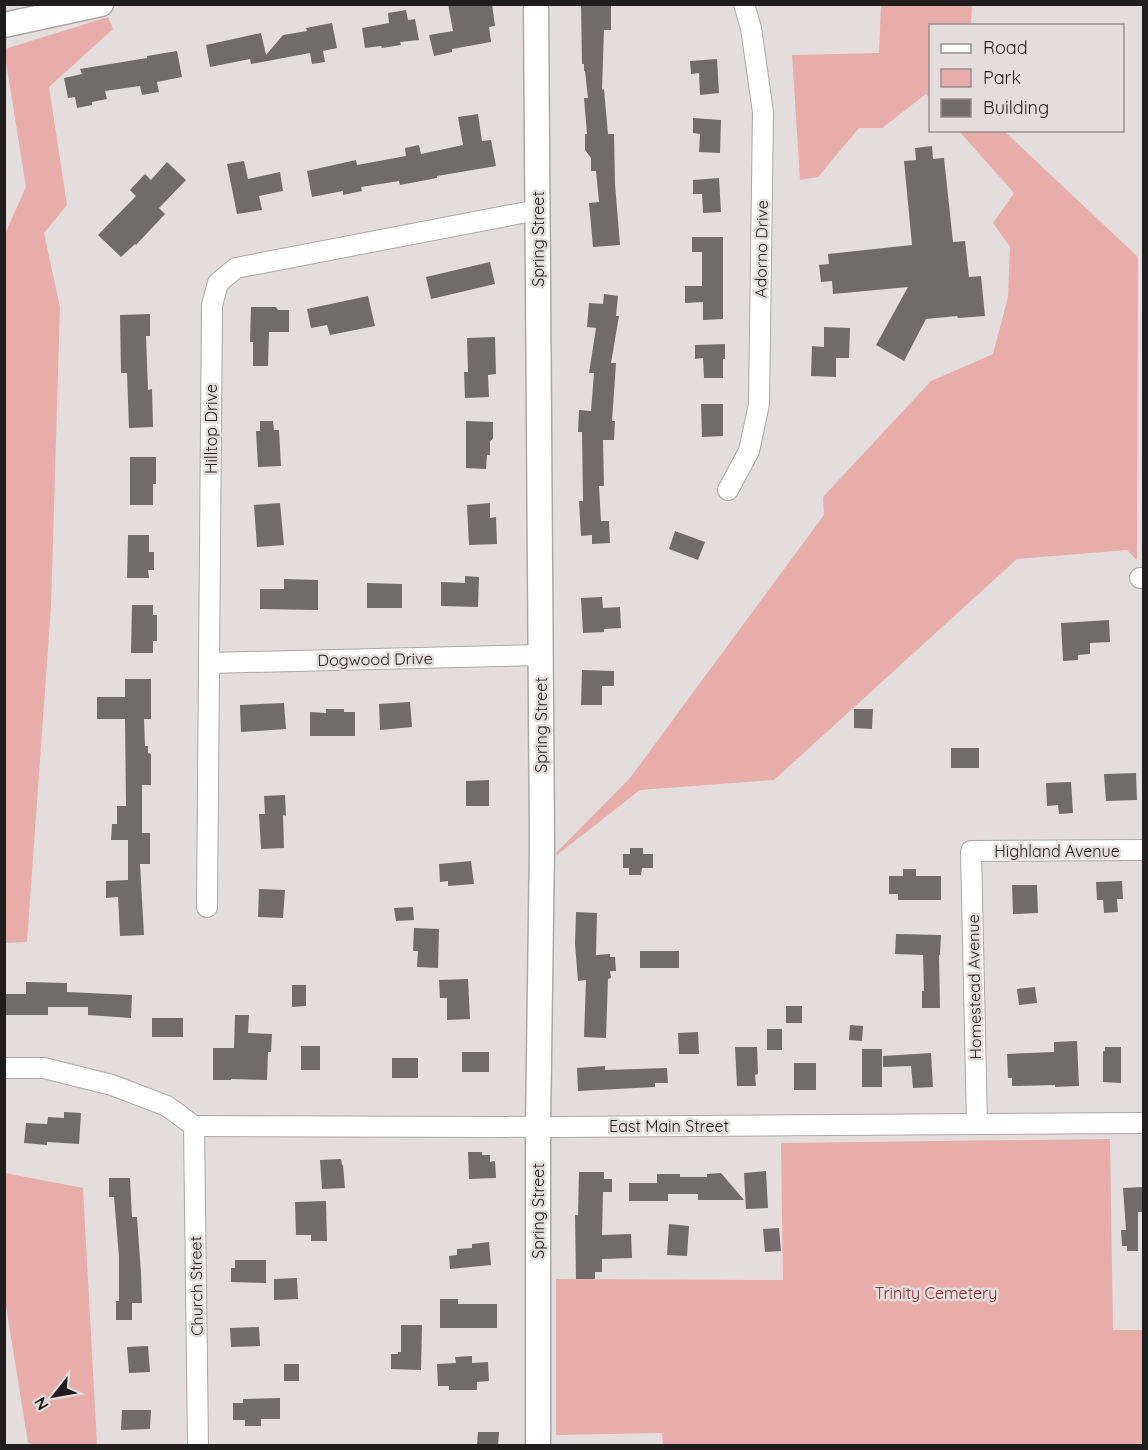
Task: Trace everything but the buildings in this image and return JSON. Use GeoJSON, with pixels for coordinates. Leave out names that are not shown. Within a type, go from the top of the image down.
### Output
{"type":"FeatureCollection","features":[{"type":"Feature","properties":{"kind":"street"},"geometry":{"type":"LineString","coordinates":[[4,25],[100,4]]}},
{"type":"Feature","properties":{"kind":"street","name":"Spring Street"},"geometry":{"type":"LineString","coordinates":[[536,4],[542,846],[538,1127],[538,1446]]}},
{"type":"Feature","properties":{"kind":"street","name":"Adorno Drive"},"geometry":{"type":"LineString","coordinates":[[728,490],[749,451],[759,404],[763,112],[751,28],[744,4]]}},
{"type":"Feature","properties":{"kind":"street","name":"Hilltop Drive"},"geometry":{"type":"LineString","coordinates":[[207,907],[212,305],[218,283],[236,268],[537,210]]}},
{"type":"Feature","properties":{"kind":"street","name":"Dogwood Drive"},"geometry":{"type":"LineString","coordinates":[[209,663],[540,655]]}},
{"type":"Feature","properties":{"kind":"street","name":"Highland Avenue"},"geometry":{"type":"LineString","coordinates":[[971,851],[1143,850]]}},
{"type":"Feature","properties":{"kind":"street","name":"Homestead Avenue"},"geometry":{"type":"LineString","coordinates":[[971,851],[977,1124]]}},
{"type":"Feature","properties":{"kind":"street"},"geometry":{"type":"LineString","coordinates":[[4,1068],[44,1068],[112,1085],[167,1106],[194,1126]]}},
{"type":"Feature","properties":{"kind":"street","name":"East Main Street"},"geometry":{"type":"LineString","coordinates":[[194,1126],[538,1127],[1143,1122]]}},
{"type":"Feature","properties":{"kind":"street","name":"Church Street"},"geometry":{"type":"LineString","coordinates":[[194,1126],[198,1446]]}},
{"type":"Feature","properties":{"kind":"green space"},"geometry":{"type":"Polygon","coordinates":[[[881,5],[972,5],[971,24],[929,24],[929,97],[926,94],[882,128],[859,128],[818,177],[800,180],[792,55],[879,53],[881,5]]]}},
{"type":"Feature","properties":{"kind":"green space"},"geometry":{"type":"Polygon","coordinates":[[[108,17],[113,29],[49,87],[67,205],[44,233],[60,307],[51,607],[27,942],[5,943],[4,236],[26,187],[5,49],[108,17]]]}},
{"type":"Feature","properties":{"kind":"green space"},"geometry":{"type":"Polygon","coordinates":[[[960,132],[1005,132],[1138,257],[1137,560],[1127,550],[1017,559],[774,780],[640,790],[557,855],[556,853],[630,778],[824,515],[823,497],[931,381],[993,354],[1008,297],[1010,247],[993,223],[1014,193],[960,132]]]}},
{"type":"Feature","properties":{"kind":"green space","name":"Trinity Cemetery"},"geometry":{"type":"Polygon","coordinates":[[[1110,1139],[1113,1330],[1143,1330],[1143,1445],[663,1446],[662,1433],[556,1435],[556,1279],[783,1280],[781,1143],[1110,1139]]]}},
{"type":"Feature","properties":{"kind":"green space"},"geometry":{"type":"Polygon","coordinates":[[[5,1173],[83,1188],[97,1445],[43,1446],[28,1443],[5,1300],[5,1173]]]}}]}
